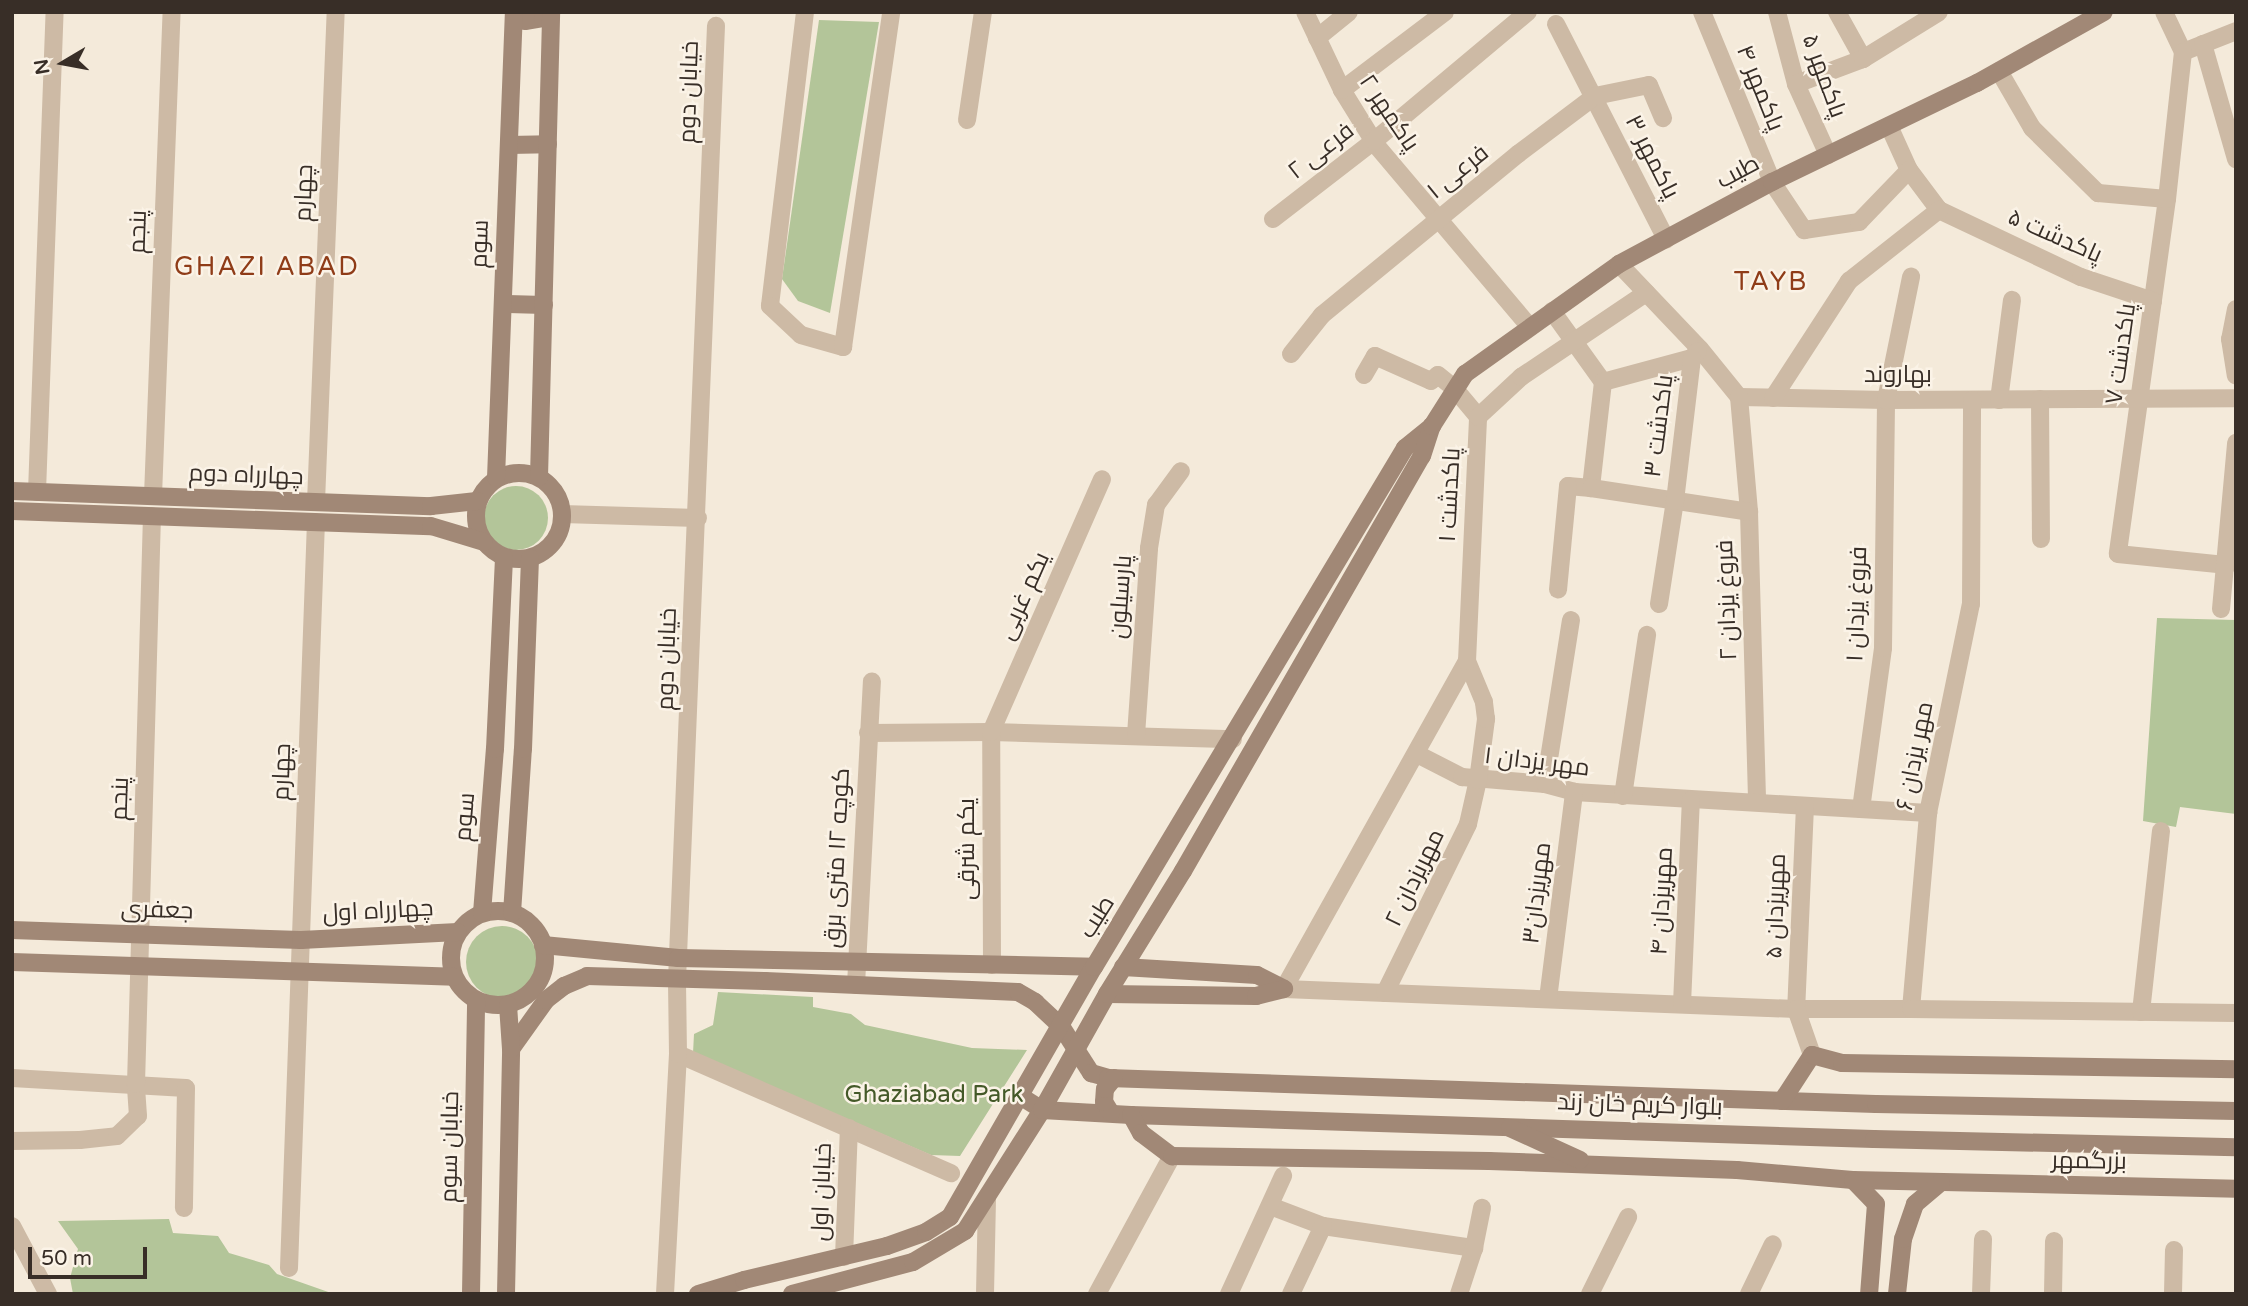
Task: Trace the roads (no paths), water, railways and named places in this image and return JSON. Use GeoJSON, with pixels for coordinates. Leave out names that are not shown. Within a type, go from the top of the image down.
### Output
{"type":"FeatureCollection","features":[{"type":"Feature","properties":{"kind":"main road"},"geometry":{"type":"LineString","coordinates":[[514,12],[525,21],[543,18],[550,12]]}},
{"type":"Feature","properties":{"kind":"main road","name":"سوم"},"geometry":{"type":"LineString","coordinates":[[496,478],[514,12]]}},
{"type":"Feature","properties":{"kind":"main road"},"geometry":{"type":"LineString","coordinates":[[539,477],[550,12]]}},
{"type":"Feature","properties":{"kind":"main road","name":"طیب"},"geometry":{"type":"LineString","coordinates":[[792,1294],[843,1287],[913,1262],[965,1231],[1042,1110],[1107,994],[1254,749],[1422,456],[1432,426],[1465,374],[1619,264],[1772,182],[1999,71],[2080,18],[2104,12]]}},
{"type":"Feature","properties":{"kind":"main road"},"geometry":{"type":"LineString","coordinates":[[509,145],[548,145]]}},
{"type":"Feature","properties":{"kind":"main road"},"geometry":{"type":"LineString","coordinates":[[503,304],[544,305]]}},
{"type":"Feature","properties":{"kind":"main road","name":"طیب"},"geometry":{"type":"LineString","coordinates":[[698,1294],[844,1257],[926,1232],[950,1217],[1094,967],[1233,739],[1405,447],[1432,426]]}},
{"type":"Feature","properties":{"kind":"main road"},"geometry":{"type":"LineString","coordinates":[[12,511],[430,526],[484,542],[504,557],[530,558],[553,542],[560,529],[562,514],[559,499],[551,486],[539,477],[525,472],[496,478],[485,488],[477,502],[475,517],[484,542]]}},
{"type":"Feature","properties":{"kind":"main road","name":"چهارراه دوم"},"geometry":{"type":"LineString","coordinates":[[12,491],[430,506],[477,502]]}},
{"type":"Feature","properties":{"kind":"main road"},"geometry":{"type":"LineString","coordinates":[[152,516],[153,496]]}},
{"type":"Feature","properties":{"kind":"main road"},"geometry":{"type":"LineString","coordinates":[[316,502],[316,522]]}},
{"type":"Feature","properties":{"kind":"main road","name":"سوم"},"geometry":{"type":"LineString","coordinates":[[482,913],[495,749],[504,557]]}},
{"type":"Feature","properties":{"kind":"main road"},"geometry":{"type":"LineString","coordinates":[[512,913],[523,750],[530,558]]}},
{"type":"Feature","properties":{"kind":"main road"},"geometry":{"type":"LineString","coordinates":[[1233,739],[1254,749]]}},
{"type":"Feature","properties":{"kind":"main road"},"geometry":{"type":"LineString","coordinates":[[495,749],[523,750]]}},
{"type":"Feature","properties":{"kind":"main road"},"geometry":{"type":"LineString","coordinates":[[497,910],[512,913],[537,931],[543,945],[545,960],[538,982],[522,999],[508,1005],[491,1005],[476,1001],[463,991],[454,977],[450,962],[458,932],[468,920],[482,913],[497,910]]}},
{"type":"Feature","properties":{"kind":"main road","name":"جعفری"},"geometry":{"type":"LineString","coordinates":[[12,930],[301,940]]}},
{"type":"Feature","properties":{"kind":"main road","name":"چهارراه اول"},"geometry":{"type":"LineString","coordinates":[[301,940],[458,932]]}},
{"type":"Feature","properties":{"kind":"main road"},"geometry":{"type":"LineString","coordinates":[[543,945],[678,958],[992,965],[1057,969],[1094,967]]}},
{"type":"Feature","properties":{"kind":"main road"},"geometry":{"type":"LineString","coordinates":[[12,962],[300,974],[454,977]]}},
{"type":"Feature","properties":{"kind":"main road"},"geometry":{"type":"LineString","coordinates":[[1123,967],[1257,975],[1284,989]]}},
{"type":"Feature","properties":{"kind":"main road"},"geometry":{"type":"LineString","coordinates":[[1143,994],[1138,984],[1140,974],[1148,968]]}},
{"type":"Feature","properties":{"kind":"main road","name":"بلوار کریم خان زند"},"geometry":{"type":"LineString","coordinates":[[511,1049],[546,1000],[564,986],[587,976],[856,985],[1018,992],[1035,1002],[1061,1026],[1091,1073],[1114,1078],[1782,1101],[2236,1111]]}},
{"type":"Feature","properties":{"kind":"main road"},"geometry":{"type":"LineString","coordinates":[[1107,994],[1256,996],[1284,989]]}},
{"type":"Feature","properties":{"kind":"main road","name":"خیابان سوم"},"geometry":{"type":"LineString","coordinates":[[471,1294],[476,1001]]}},
{"type":"Feature","properties":{"kind":"main road"},"geometry":{"type":"LineString","coordinates":[[506,1294],[511,1049],[508,1005]]}},
{"type":"Feature","properties":{"kind":"main road"},"geometry":{"type":"LineString","coordinates":[[1782,1101],[1812,1055],[1842,1063],[2236,1069]]}},
{"type":"Feature","properties":{"kind":"main road"},"geometry":{"type":"LineString","coordinates":[[1111,1113],[1104,1102],[1105,1089],[1114,1078]]}},
{"type":"Feature","properties":{"kind":"main road"},"geometry":{"type":"LineString","coordinates":[[1020,1096],[1042,1110]]}},
{"type":"Feature","properties":{"kind":"main road","name":"بلوار کریم خان زند"},"geometry":{"type":"LineString","coordinates":[[1042,1110],[1874,1139],[2236,1147]]}},
{"type":"Feature","properties":{"kind":"main road"},"geometry":{"type":"LineString","coordinates":[[1131,1115],[1141,1133],[1172,1156]]}},
{"type":"Feature","properties":{"kind":"main road"},"geometry":{"type":"LineString","coordinates":[[1502,1125],[1590,1165]]}},
{"type":"Feature","properties":{"kind":"main road","name":"بزرگمهر"},"geometry":{"type":"LineString","coordinates":[[1172,1156],[1590,1165],[1737,1170],[1853,1180],[2236,1189]]}},
{"type":"Feature","properties":{"kind":"main road"},"geometry":{"type":"LineString","coordinates":[[475,1167],[507,1170]]}},
{"type":"Feature","properties":{"kind":"main road"},"geometry":{"type":"LineString","coordinates":[[1853,1180],[1876,1205],[1869,1294]]}},
{"type":"Feature","properties":{"kind":"main road"},"geometry":{"type":"LineString","coordinates":[[1897,1294],[1903,1239],[1915,1204],[1941,1182]]}},
{"type":"Feature","properties":{"kind":"street"},"geometry":{"type":"LineString","coordinates":[[37,492],[55,12]]}},
{"type":"Feature","properties":{"kind":"street","name":"پنجم"},"geometry":{"type":"LineString","coordinates":[[153,496],[172,12]]}},
{"type":"Feature","properties":{"kind":"street","name":"چهارم"},"geometry":{"type":"LineString","coordinates":[[316,502],[336,12]]}},
{"type":"Feature","properties":{"kind":"street"},"geometry":{"type":"LineString","coordinates":[[805,12],[770,306],[801,335],[843,346],[891,12]]}},
{"type":"Feature","properties":{"kind":"street"},"geometry":{"type":"LineString","coordinates":[[967,120],[983,12]]}},
{"type":"Feature","properties":{"kind":"street","name":"پاکمهر ۲"},"geometry":{"type":"LineString","coordinates":[[1305,12],[1342,90],[1374,141],[1530,327]]}},
{"type":"Feature","properties":{"kind":"street"},"geometry":{"type":"LineString","coordinates":[[1317,38],[1350,12]]}},
{"type":"Feature","properties":{"kind":"street"},"geometry":{"type":"LineString","coordinates":[[1342,90],[1446,12]]}},
{"type":"Feature","properties":{"kind":"street","name":"فرعی ۲"},"geometry":{"type":"LineString","coordinates":[[1273,219],[1374,141],[1528,12]]}},
{"type":"Feature","properties":{"kind":"street","name":"پاکمهر ۴"},"geometry":{"type":"LineString","coordinates":[[1702,12],[1772,182],[1804,230],[1859,222],[1909,170]]}},
{"type":"Feature","properties":{"kind":"street","name":"پاکمهر ۵"},"geometry":{"type":"LineString","coordinates":[[1777,12],[1796,84],[1828,155]]}},
{"type":"Feature","properties":{"kind":"street"},"geometry":{"type":"LineString","coordinates":[[1837,12],[1863,59]]}},
{"type":"Feature","properties":{"kind":"street"},"geometry":{"type":"LineString","coordinates":[[2164,12],[2183,52],[2236,31]]}},
{"type":"Feature","properties":{"kind":"street"},"geometry":{"type":"LineString","coordinates":[[1796,84],[1863,59],[1931,15]]}},
{"type":"Feature","properties":{"kind":"street","name":"پاکمهر ۳"},"geometry":{"type":"LineString","coordinates":[[1556,24],[1666,239]]}},
{"type":"Feature","properties":{"kind":"street","name":"خیابان دوم"},"geometry":{"type":"LineString","coordinates":[[665,1294],[678,1054],[677,980],[698,518],[716,26]]}},
{"type":"Feature","properties":{"kind":"street"},"geometry":{"type":"LineString","coordinates":[[2203,44],[2236,159]]}},
{"type":"Feature","properties":{"kind":"street","name":"پاکدشت ۷"},"geometry":{"type":"LineString","coordinates":[[2183,52],[2167,199],[2118,554],[2227,565]]}},
{"type":"Feature","properties":{"kind":"street"},"geometry":{"type":"LineString","coordinates":[[1999,71],[2032,128],[2098,193],[2167,199]]}},
{"type":"Feature","properties":{"kind":"street","name":"فرعی ۱"},"geometry":{"type":"LineString","coordinates":[[1291,354],[1322,316],[1439,219],[1595,96],[1649,85],[1663,118]]}},
{"type":"Feature","properties":{"kind":"street"},"geometry":{"type":"LineString","coordinates":[[1773,398],[1849,281],[1939,210],[1909,170],[1889,126]]}},
{"type":"Feature","properties":{"kind":"street","name":"پاکدشت ۵"},"geometry":{"type":"LineString","coordinates":[[1939,210],[2081,277],[2153,301]]}},
{"type":"Feature","properties":{"kind":"street"},"geometry":{"type":"LineString","coordinates":[[1619,264],[1696,354],[1739,397]]}},
{"type":"Feature","properties":{"kind":"street","name":"فروغ یزدان ۱"},"geometry":{"type":"LineString","coordinates":[[1861,809],[1883,648],[1886,400],[1911,276]]}},
{"type":"Feature","properties":{"kind":"street","name":"پاکدشت ۱"},"geometry":{"type":"LineString","coordinates":[[1478,780],[1486,719],[1484,702],[1468,661],[1478,417],[1521,377],[1646,293]]}},
{"type":"Feature","properties":{"kind":"street"},"geometry":{"type":"LineString","coordinates":[[1999,400],[2012,300]]}},
{"type":"Feature","properties":{"kind":"street"},"geometry":{"type":"LineString","coordinates":[[2236,309],[2230,339],[2236,376]]}},
{"type":"Feature","properties":{"kind":"street"},"geometry":{"type":"LineString","coordinates":[[1552,311],[1603,382],[1591,488]]}},
{"type":"Feature","properties":{"kind":"street"},"geometry":{"type":"LineString","coordinates":[[1603,382],[1696,354]]}},
{"type":"Feature","properties":{"kind":"street","name":"پاکدشت ۳"},"geometry":{"type":"LineString","coordinates":[[1659,604],[1696,354]]}},
{"type":"Feature","properties":{"kind":"street"},"geometry":{"type":"LineString","coordinates":[[1364,374],[1375,356],[1431,380],[1438,375],[1454,388],[1478,417]]}},
{"type":"Feature","properties":{"kind":"street","name":"بهاروند"},"geometry":{"type":"LineString","coordinates":[[1739,397],[1886,400],[2236,398]]}},
{"type":"Feature","properties":{"kind":"street","name":"فروغ یزدان ۲"},"geometry":{"type":"LineString","coordinates":[[1739,397],[1749,512],[1757,802]]}},
{"type":"Feature","properties":{"kind":"street"},"geometry":{"type":"LineString","coordinates":[[2040,399],[2041,539]]}},
{"type":"Feature","properties":{"kind":"street","name":"مهر یزدان ۶"},"geometry":{"type":"LineString","coordinates":[[1911,1009],[1928,813],[1971,604],[1972,400]]}},
{"type":"Feature","properties":{"kind":"street"},"geometry":{"type":"LineString","coordinates":[[2221,610],[2236,443]]}},
{"type":"Feature","properties":{"kind":"street","name":"پارسیلون"},"geometry":{"type":"LineString","coordinates":[[1136,736],[1156,505],[1181,471]]}},
{"type":"Feature","properties":{"kind":"street","name":"یکم غربی"},"geometry":{"type":"LineString","coordinates":[[991,732],[1102,479]]}},
{"type":"Feature","properties":{"kind":"street"},"geometry":{"type":"LineString","coordinates":[[1558,590],[1568,486],[1749,512]]}},
{"type":"Feature","properties":{"kind":"street"},"geometry":{"type":"LineString","coordinates":[[562,514],[698,518]]}},
{"type":"Feature","properties":{"kind":"street","name":"پنجم"},"geometry":{"type":"LineString","coordinates":[[12,1141],[80,1140],[117,1136],[138,1116],[136,1084],[152,516]]}},
{"type":"Feature","properties":{"kind":"street","name":"چهارم"},"geometry":{"type":"LineString","coordinates":[[300,974],[316,522]]}},
{"type":"Feature","properties":{"kind":"street"},"geometry":{"type":"LineString","coordinates":[[1545,785],[1571,620]]}},
{"type":"Feature","properties":{"kind":"street"},"geometry":{"type":"LineString","coordinates":[[1623,796],[1647,635]]}},
{"type":"Feature","properties":{"kind":"street"},"geometry":{"type":"LineString","coordinates":[[1468,661],[1284,989],[1796,1009],[2236,1013]]}},
{"type":"Feature","properties":{"kind":"street","name":"کوچه ۱۲ متری برق"},"geometry":{"type":"LineString","coordinates":[[856,985],[872,681]]}},
{"type":"Feature","properties":{"kind":"street"},"geometry":{"type":"LineString","coordinates":[[868,733],[991,732],[1233,739]]}},
{"type":"Feature","properties":{"kind":"street","name":"یکم شرقی"},"geometry":{"type":"LineString","coordinates":[[991,732],[992,965]]}},
{"type":"Feature","properties":{"kind":"street","name":"مهر یزدان ۱"},"geometry":{"type":"LineString","coordinates":[[1417,754],[1462,777],[1545,785],[1574,792],[1928,813]]}},
{"type":"Feature","properties":{"kind":"street","name":"مهریزدان ۲"},"geometry":{"type":"LineString","coordinates":[[1385,993],[1468,824],[1478,780]]}},
{"type":"Feature","properties":{"kind":"street","name":"مهریزدان۳"},"geometry":{"type":"LineString","coordinates":[[1548,999],[1574,792]]}},
{"type":"Feature","properties":{"kind":"street","name":"مهریزدان ۴"},"geometry":{"type":"LineString","coordinates":[[1682,1004],[1691,800]]}},
{"type":"Feature","properties":{"kind":"street","name":"مهریزدان ۵"},"geometry":{"type":"LineString","coordinates":[[1796,1009],[1805,806]]}},
{"type":"Feature","properties":{"kind":"street"},"geometry":{"type":"LineString","coordinates":[[2141,1012],[2161,831]]}},
{"type":"Feature","properties":{"kind":"street"},"geometry":{"type":"LineString","coordinates":[[289,1268],[300,974]]}},
{"type":"Feature","properties":{"kind":"street"},"geometry":{"type":"LineString","coordinates":[[1796,1009],[1812,1055]]}},
{"type":"Feature","properties":{"kind":"street"},"geometry":{"type":"LineString","coordinates":[[678,1054],[951,1173]]}},
{"type":"Feature","properties":{"kind":"street"},"geometry":{"type":"LineString","coordinates":[[12,1078],[186,1088],[184,1208]]}},
{"type":"Feature","properties":{"kind":"street","name":"خیابان اول"},"geometry":{"type":"LineString","coordinates":[[844,1257],[849,1128]]}},
{"type":"Feature","properties":{"kind":"street"},"geometry":{"type":"LineString","coordinates":[[1097,1294],[1172,1156]]}},
{"type":"Feature","properties":{"kind":"street"},"geometry":{"type":"LineString","coordinates":[[1229,1294],[1283,1176]]}},
{"type":"Feature","properties":{"kind":"street"},"geometry":{"type":"LineString","coordinates":[[985,1294],[987,1198]]}},
{"type":"Feature","properties":{"kind":"street"},"geometry":{"type":"LineString","coordinates":[[1270,1206],[1324,1226],[1474,1248]]}},
{"type":"Feature","properties":{"kind":"street"},"geometry":{"type":"LineString","coordinates":[[1459,1294],[1474,1248],[1482,1208]]}},
{"type":"Feature","properties":{"kind":"street"},"geometry":{"type":"LineString","coordinates":[[1590,1294],[1628,1217]]}},
{"type":"Feature","properties":{"kind":"street"},"geometry":{"type":"LineString","coordinates":[[12,1226],[48,1294]]}},
{"type":"Feature","properties":{"kind":"street"},"geometry":{"type":"LineString","coordinates":[[1291,1294],[1324,1226]]}},
{"type":"Feature","properties":{"kind":"street"},"geometry":{"type":"LineString","coordinates":[[1981,1294],[1983,1239]]}},
{"type":"Feature","properties":{"kind":"street"},"geometry":{"type":"LineString","coordinates":[[2053,1294],[2054,1241]]}},
{"type":"Feature","properties":{"kind":"street"},"geometry":{"type":"LineString","coordinates":[[1749,1294],[1773,1244]]}},
{"type":"Feature","properties":{"kind":"street"},"geometry":{"type":"LineString","coordinates":[[2172,1294],[2174,1250]]}},
{"type":"Feature","properties":{"kind":"district","name":"GHAZI ABAD"},"geometry":{"type":"Point","coordinates":[267,267]}},
{"type":"Feature","properties":{"kind":"district","name":"TAYB"},"geometry":{"type":"Point","coordinates":[1771,282]}},
{"type":"Feature","properties":{"kind":"park label","name":"Ghaziabad Park"},"geometry":{"type":"Point","coordinates":[934,1095]}}]}
